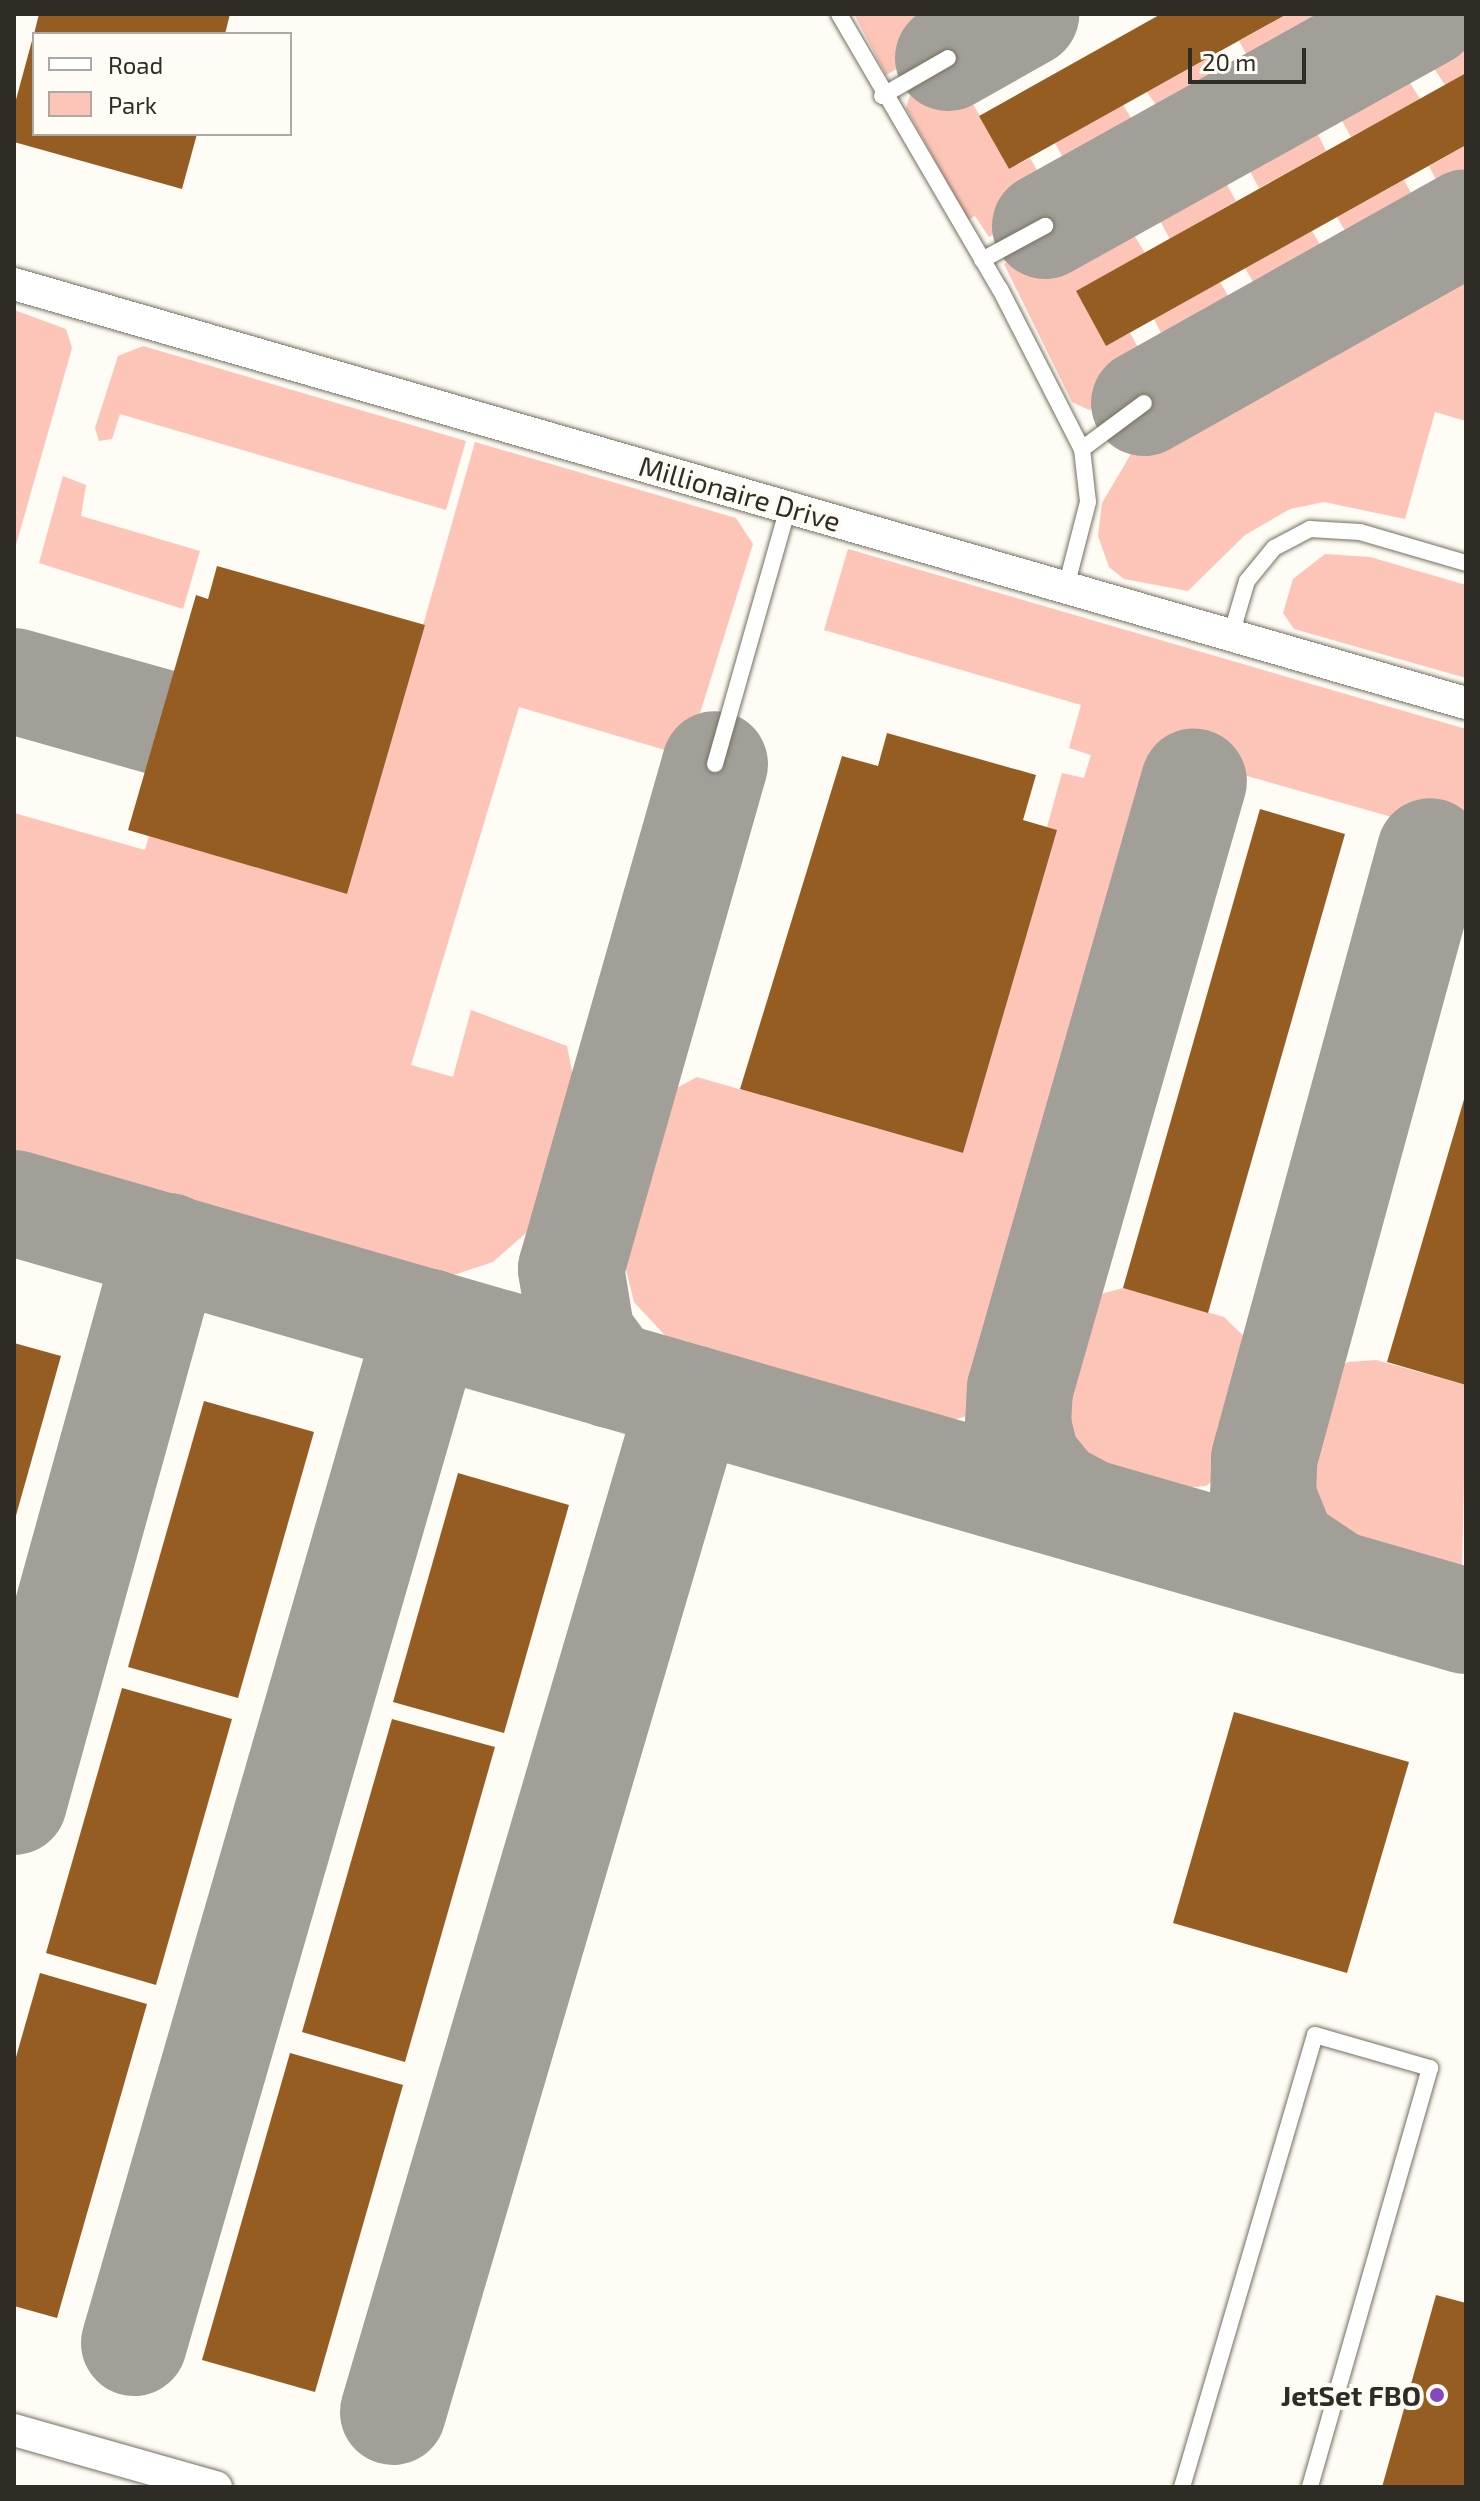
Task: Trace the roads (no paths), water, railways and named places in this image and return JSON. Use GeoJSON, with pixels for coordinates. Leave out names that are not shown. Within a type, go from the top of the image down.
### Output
{"type":"FeatureCollection","features":[{"type":"Feature","properties":{"kind":"street","name":"Millionaire Drive"},"geometry":{"type":"LineString","coordinates":[[14,284],[1466,703]]}},
{"type":"Feature","properties":{"kind":"street"},"geometry":{"type":"LineString","coordinates":[[14,2430],[216,2487]]}},
{"type":"Feature","properties":{"kind":"lane"},"geometry":{"type":"LineString","coordinates":[[839,14],[882,96],[982,260],[1082,449],[1088,502],[1066,587]]}},
{"type":"Feature","properties":{"kind":"lane"},"geometry":{"type":"LineString","coordinates":[[882,96],[948,58]]}},
{"type":"Feature","properties":{"kind":"lane"},"geometry":{"type":"LineString","coordinates":[[982,260],[1045,226]]}},
{"type":"Feature","properties":{"kind":"lane"},"geometry":{"type":"LineString","coordinates":[[1082,449],[1144,403]]}},
{"type":"Feature","properties":{"kind":"lane"},"geometry":{"type":"LineString","coordinates":[[715,764],[788,507]]}},
{"type":"Feature","properties":{"kind":"lane"},"geometry":{"type":"LineString","coordinates":[[1231,635],[1247,581],[1274,548],[1310,529],[1360,532],[1466,563]]}},
{"type":"Feature","properties":{"kind":"lane"},"geometry":{"type":"LineString","coordinates":[[1182,2487],[1315,2035],[1430,2068],[1310,2487]]}},
{"type":"Feature","properties":{"kind":"place","name":"JetSet FBO"},"geometry":{"type":"Point","coordinates":[1437,2395]}}]}
